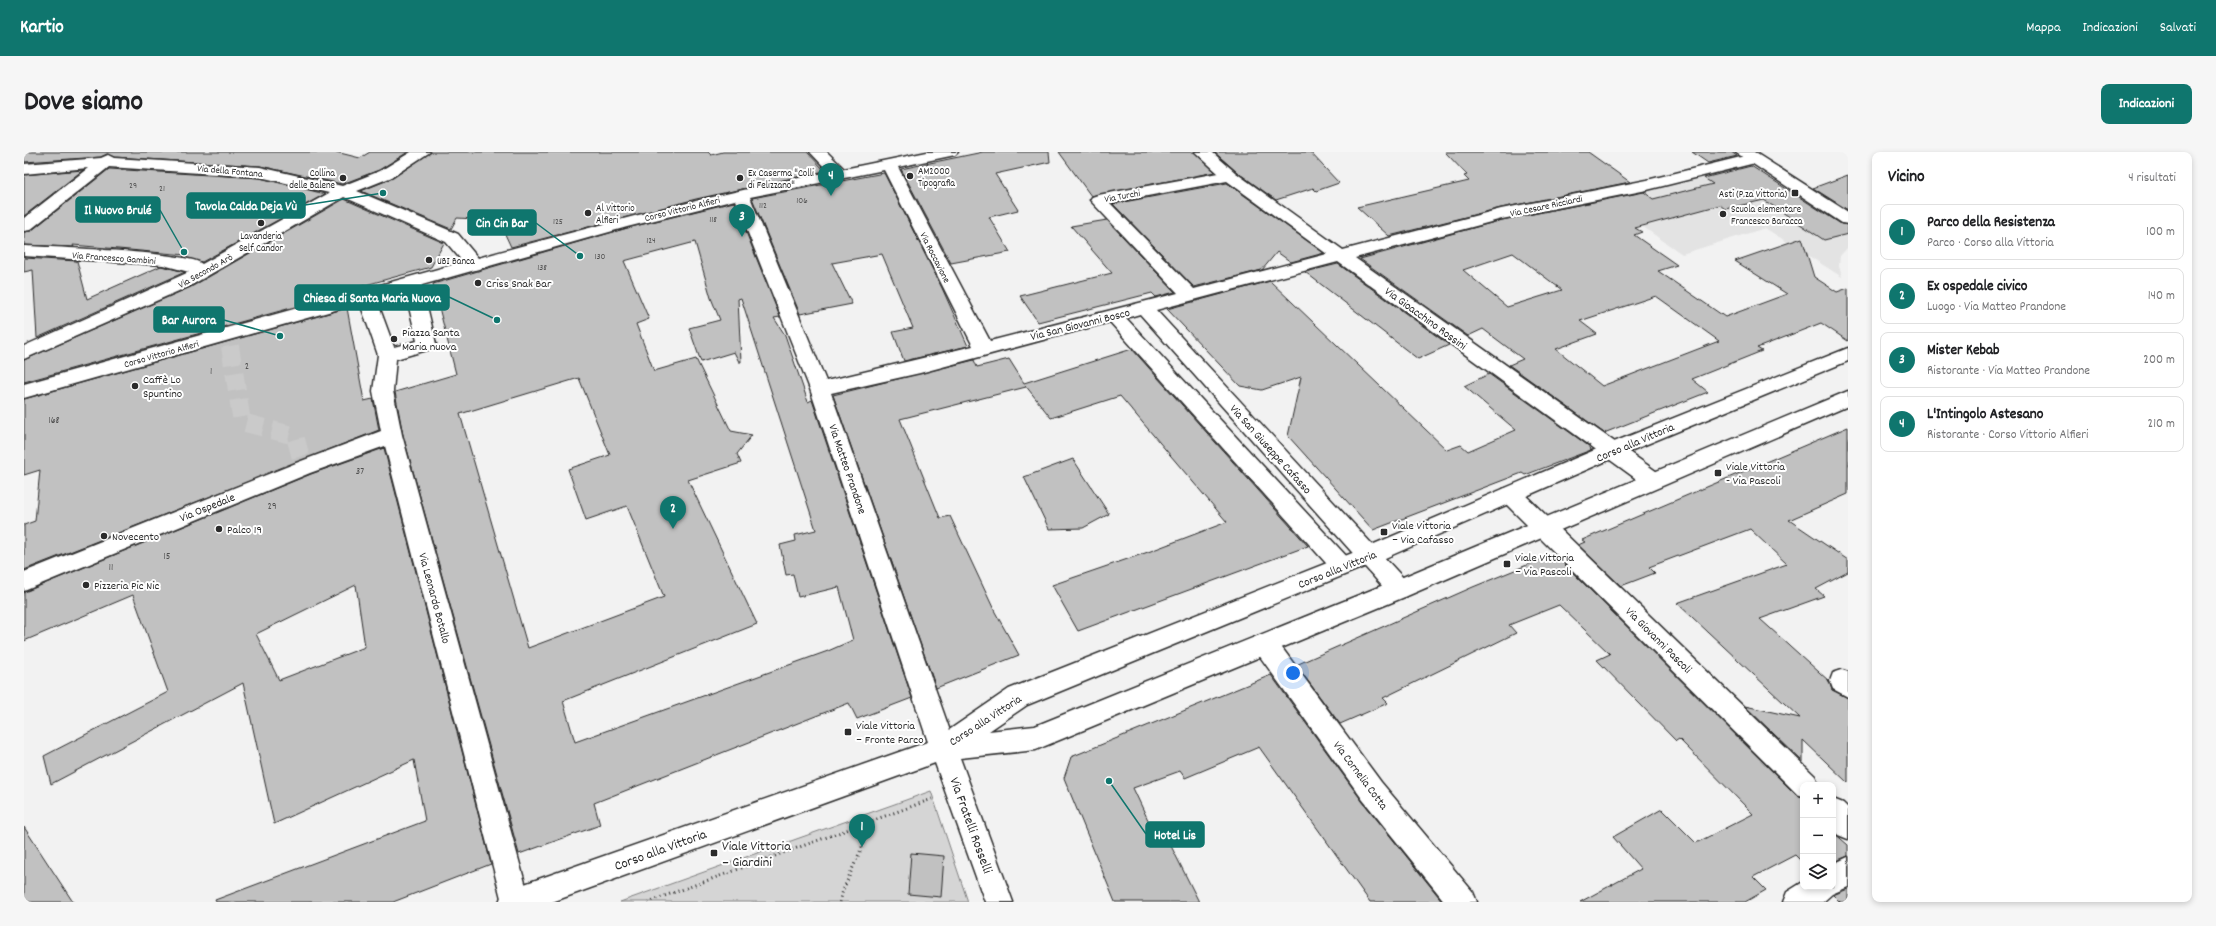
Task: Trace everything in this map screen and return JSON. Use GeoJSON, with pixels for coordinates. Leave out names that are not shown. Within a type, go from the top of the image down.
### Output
{"type":"FeatureCollection","features":[{"type":"Feature","properties":{"kind":"street","name":"Via Secondo Arò"},"geometry":{"type":"LineString","coordinates":[[24,353],[200,274],[343,192],[386,174],[422,152]]}},
{"type":"Feature","properties":{"kind":"street"},"geometry":{"type":"LineString","coordinates":[[818,152],[840,174]]}},
{"type":"Feature","properties":{"kind":"street","name":"Corso Vittorio Alfieri"},"geometry":{"type":"LineString","coordinates":[[24,391],[229,340],[366,295],[622,223],[741,194],[950,152]]}},
{"type":"Feature","properties":{"kind":"street","name":"Via Gioacchino Rossini"},"geometry":{"type":"LineString","coordinates":[[1203,152],[1230,176],[1653,480]]}},
{"type":"Feature","properties":{"kind":"street"},"geometry":{"type":"LineString","coordinates":[[1748,156],[1848,219]]}},
{"type":"Feature","properties":{"kind":"street","name":"Via Cesare Ricciardi"},"geometry":{"type":"LineString","coordinates":[[1339,255],[1501,214],[1647,185],[1748,156]]}},
{"type":"Feature","properties":{"kind":"street","name":"Via della Fontana"},"geometry":{"type":"LineString","coordinates":[[24,170],[112,157],[260,172],[343,192],[452,238],[474,264]]}},
{"type":"Feature","properties":{"kind":"street"},"geometry":{"type":"LineString","coordinates":[[24,226],[112,157]]}},
{"type":"Feature","properties":{"kind":"street","name":"Via Roccavione"},"geometry":{"type":"LineString","coordinates":[[889,164],[984,349]]}},
{"type":"Feature","properties":{"kind":"street","name":"Via Turchi"},"geometry":{"type":"LineString","coordinates":[[1191,296],[1098,200],[1230,176]]}},
{"type":"Feature","properties":{"kind":"street","name":"Via Matteo Prandone"},"geometry":{"type":"LineString","coordinates":[[741,194],[820,389],[943,748]]}},
{"type":"Feature","properties":{"kind":"street","name":"Via Francesco Gambini"},"geometry":{"type":"LineString","coordinates":[[24,252],[163,260],[194,266],[200,274]]}},
{"type":"Feature","properties":{"kind":"street","name":"Via San Giovanni Bosco"},"geometry":{"type":"LineString","coordinates":[[820,389],[1114,316],[1339,255]]}},
{"type":"Feature","properties":{"kind":"street"},"geometry":{"type":"LineString","coordinates":[[387,355],[427,344],[412,282]]}},
{"type":"Feature","properties":{"kind":"street","name":"Via Leonardo Botallo"},"geometry":{"type":"LineString","coordinates":[[366,295],[387,355],[383,391],[392,435],[515,901]]}},
{"type":"Feature","properties":{"kind":"street","name":"Via San Giuseppe Cafasso"},"geometry":{"type":"LineString","coordinates":[[1144,308],[1399,589]]}},
{"type":"Feature","properties":{"kind":"street"},"geometry":{"type":"LineString","coordinates":[[1114,316],[1342,566]]}},
{"type":"Feature","properties":{"kind":"street"},"geometry":{"type":"LineString","coordinates":[[1137,340],[1165,332]]}},
{"type":"Feature","properties":{"kind":"street","name":"Corso alla Vittoria"},"geometry":{"type":"LineString","coordinates":[[943,748],[1018,697],[1368,556],[1611,451],[1848,354]]}},
{"type":"Feature","properties":{"kind":"street","name":"Corso alla Vittoria"},"geometry":{"type":"LineString","coordinates":[[515,901],[943,748],[1036,738],[1399,589],[1848,398]]}},
{"type":"Feature","properties":{"kind":"street","name":"Via Ospedale"},"geometry":{"type":"LineString","coordinates":[[24,582],[302,463],[392,435]]}},
{"type":"Feature","properties":{"kind":"street","name":"Via Giovanni Pascoli"},"geometry":{"type":"LineString","coordinates":[[1511,495],[1803,782]]}},
{"type":"Feature","properties":{"kind":"street","name":"Via Cornelia Cotta"},"geometry":{"type":"LineString","coordinates":[[1265,644],[1372,791],[1463,902]]}},
{"type":"Feature","properties":{"kind":"street","name":"Via Fratelli Rosselli"},"geometry":{"type":"LineString","coordinates":[[943,748],[1000,902]]}},
{"type":"Feature","properties":{"kind":"street"},"geometry":{"type":"LineString","coordinates":[[1836,815],[1848,826]]}},
{"type":"Feature","properties":{"kind":"street"},"geometry":{"type":"LineString","coordinates":[[1836,878],[1848,871]]}},
{"type":"Feature","properties":{"kind":"street"},"geometry":{"type":"LineString","coordinates":[[1797,902],[1817,890]]}},
{"type":"Feature","properties":{"kind":"path"},"geometry":{"type":"LineString","coordinates":[[648,902],[959,789]]}},
{"type":"Feature","properties":{"kind":"path"},"geometry":{"type":"LineString","coordinates":[[840,902],[843,890],[875,820]]}},
{"type":"Feature","properties":{"kind":"shaded area","name":"Scuola elementare Francesco Baracca"},"geometry":{"type":"Polygon","coordinates":[[[1753,167],[1848,231],[1848,247],[1840,256],[1839,266],[1842,277],[1765,228],[1682,254],[1603,199],[1753,167]]]}},
{"type":"Feature","properties":{"kind":"shaded area"},"geometry":{"type":"Polygon","coordinates":[[[931,791],[968,902],[620,902],[931,791]]]}},
{"type":"Feature","properties":{"kind":"building"},"geometry":{"type":"Polygon","coordinates":[[[24,152],[336,152],[360,158],[370,152],[408,152],[379,170],[342,184],[260,166],[114,157],[107,154],[101,157],[24,162],[24,152]]]}},
{"type":"Feature","properties":{"kind":"building"},"geometry":{"type":"Polygon","coordinates":[[[431,152],[708,152],[711,155],[723,152],[807,152],[825,171],[696,199],[511,247],[497,217],[476,219],[457,218],[451,229],[361,191],[393,178],[431,152]]]}},
{"type":"Feature","properties":{"kind":"building"},"geometry":{"type":"Polygon","coordinates":[[[983,152],[1049,152],[1050,162],[995,174],[1018,210],[989,217],[1010,252],[951,263],[901,169],[983,152]]]}},
{"type":"Feature","properties":{"kind":"building"},"geometry":{"type":"Polygon","coordinates":[[[1059,152],[1194,152],[1215,172],[1091,196],[1059,152]]]}},
{"type":"Feature","properties":{"kind":"building"},"geometry":{"type":"Polygon","coordinates":[[[1214,152],[1310,152],[1339,183],[1316,191],[1313,188],[1276,200],[1237,172],[1214,152]]]}},
{"type":"Feature","properties":{"kind":"building"},"geometry":{"type":"Polygon","coordinates":[[[1445,152],[1588,152],[1630,182],[1501,208],[1389,236],[1357,207],[1469,181],[1464,176],[1467,175],[1445,152]]]}},
{"type":"Feature","properties":{"kind":"building"},"geometry":{"type":"Polygon","coordinates":[[[1692,152],[1731,152],[1737,156],[1708,163],[1692,152]]]}},
{"type":"Feature","properties":{"kind":"building"},"geometry":{"type":"Polygon","coordinates":[[[1751,166],[1841,224],[1848,225],[1848,234],[1824,240],[1764,200],[1725,209],[1720,205],[1635,228],[1642,232],[1634,235],[1677,265],[1658,271],[1725,317],[1787,294],[1735,261],[1802,238],[1814,277],[1837,292],[1848,288],[1848,341],[1821,323],[1757,348],[1762,351],[1692,379],[1708,392],[1604,433],[1509,365],[1523,359],[1483,329],[1468,336],[1360,259],[1502,220],[1644,192],[1653,199],[1713,184],[1704,178],[1751,166]],[[1513,253],[1463,270],[1507,307],[1562,290],[1513,253]],[[1656,296],[1580,321],[1597,334],[1556,349],[1602,386],[1719,341],[1656,296]]]}},
{"type":"Feature","properties":{"kind":"building"},"geometry":{"type":"Polygon","coordinates":[[[109,169],[260,178],[325,194],[202,262],[183,257],[186,255],[73,245],[74,247],[24,245],[24,232],[31,231],[109,169]]]}},
{"type":"Feature","properties":{"kind":"building"},"geometry":{"type":"Polygon","coordinates":[[[83,170],[24,216],[24,175],[83,170]]]}},
{"type":"Feature","properties":{"kind":"building"},"geometry":{"type":"Polygon","coordinates":[[[884,173],[942,288],[968,346],[904,361],[893,332],[913,328],[882,254],[832,263],[852,304],[800,314],[752,198],[884,173]]]}},
{"type":"Feature","properties":{"kind":"building"},"geometry":{"type":"Polygon","coordinates":[[[1848,175],[1848,210],[1813,188],[1848,175]]]}},
{"type":"Feature","properties":{"kind":"building"},"geometry":{"type":"Polygon","coordinates":[[[1227,183],[1324,253],[1291,262],[1277,252],[1262,270],[1194,287],[1113,204],[1227,183]]]}},
{"type":"Feature","properties":{"kind":"building"},"geometry":{"type":"Polygon","coordinates":[[[344,199],[444,243],[431,267],[344,291],[345,293],[24,382],[24,360],[191,287],[344,199]]]}},
{"type":"Feature","properties":{"kind":"building"},"geometry":{"type":"Polygon","coordinates":[[[734,202],[780,317],[774,318],[785,335],[808,402],[812,400],[912,698],[857,719],[849,703],[594,803],[600,825],[519,854],[403,435],[395,392],[456,374],[433,284],[627,228],[734,202]],[[695,242],[624,261],[649,319],[636,324],[654,371],[696,359],[731,431],[752,435],[737,454],[741,463],[688,480],[757,624],[563,701],[575,742],[828,651],[853,640],[839,587],[798,597],[793,574],[786,575],[780,545],[796,541],[795,535],[816,530],[741,298],[738,299],[741,362],[739,362],[734,352],[701,362],[689,328],[720,320],[711,298],[695,242]],[[579,378],[460,414],[528,648],[664,597],[627,506],[586,520],[568,469],[610,455],[579,378]]]}},
{"type":"Feature","properties":{"kind":"building"},"geometry":{"type":"Polygon","coordinates":[[[1107,220],[1175,292],[1156,297],[1152,293],[1038,322],[1020,296],[1112,273],[1071,226],[1107,220]]]}},
{"type":"Feature","properties":{"kind":"building"},"geometry":{"type":"Polygon","coordinates":[[[24,258],[77,261],[87,299],[161,266],[185,272],[37,338],[33,270],[24,272],[24,258]]]}},
{"type":"Feature","properties":{"kind":"building"},"geometry":{"type":"Polygon","coordinates":[[[1338,264],[1449,345],[1418,359],[1305,272],[1338,264]]]}},
{"type":"Feature","properties":{"kind":"building"},"geometry":{"type":"Polygon","coordinates":[[[1270,281],[1447,450],[1461,445],[1468,451],[1516,430],[1464,386],[1489,374],[1590,447],[1591,450],[1525,475],[1522,473],[1373,530],[1288,436],[1301,377],[1262,390],[1240,386],[1167,309],[1270,281]]]}},
{"type":"Feature","properties":{"kind":"building"},"geometry":{"type":"Polygon","coordinates":[[[347,308],[364,401],[373,399],[379,430],[24,570],[24,525],[35,521],[40,470],[24,475],[24,399],[347,308]]]}},
{"type":"Feature","properties":{"kind":"building"},"geometry":{"type":"Polygon","coordinates":[[[1132,349],[1308,546],[1078,631],[1052,585],[1148,552],[1227,522],[1120,396],[1051,418],[1025,385],[1026,387],[900,419],[940,518],[950,516],[995,612],[1019,655],[936,688],[833,395],[974,360],[977,367],[1009,359],[1024,383],[1132,349]]]}},
{"type":"Feature","properties":{"kind":"building"},"geometry":{"type":"Polygon","coordinates":[[[1848,427],[1848,494],[1789,520],[1848,560],[1848,572],[1816,589],[1824,596],[1760,619],[1829,681],[1832,690],[1848,698],[1848,783],[1803,740],[1803,762],[1745,706],[1800,718],[1677,603],[1787,564],[1750,529],[1649,567],[1655,573],[1621,586],[1578,545],[1585,542],[1582,540],[1848,427]]]}},
{"type":"Feature","properties":{"kind":"building"},"geometry":{"type":"Polygon","coordinates":[[[384,448],[491,864],[393,902],[216,902],[215,900],[425,821],[414,760],[274,824],[243,683],[51,784],[44,756],[168,692],[133,595],[24,641],[24,592],[311,474],[384,448]],[[356,585],[256,634],[279,680],[365,647],[356,585]]]}},
{"type":"Feature","properties":{"kind":"building"},"geometry":{"type":"Polygon","coordinates":[[[1073,459],[1109,514],[1083,528],[1049,529],[1024,477],[1073,459]]]}},
{"type":"Feature","properties":{"kind":"building"},"geometry":{"type":"Polygon","coordinates":[[[1554,554],[1796,795],[1800,796],[1800,860],[1795,855],[1753,877],[1766,890],[1745,902],[1580,902],[1641,869],[1613,837],[1662,809],[1696,843],[1753,814],[1679,739],[1676,741],[1597,660],[1610,654],[1559,605],[1509,625],[1516,633],[1383,698],[1388,703],[1340,724],[1296,665],[1473,587],[1554,554]]]}},
{"type":"Feature","properties":{"kind":"building"},"geometry":{"type":"Polygon","coordinates":[[[1271,675],[1362,801],[1443,902],[1370,902],[1259,747],[1185,778],[1180,771],[1133,788],[1149,822],[1165,834],[1199,902],[1115,902],[1064,778],[1071,757],[1271,675]]]}},
{"type":"Feature","properties":{"kind":"building"},"geometry":{"type":"Polygon","coordinates":[[[24,827],[73,902],[24,902],[24,827]]]}},
{"type":"Feature","properties":{"kind":"building"},"geometry":{"type":"Polygon","coordinates":[[[1836,835],[1848,845],[1848,856],[1836,861],[1836,835]]]}},
{"type":"Feature","properties":{"kind":"building"},"geometry":{"type":"Polygon","coordinates":[[[911,853],[944,856],[941,897],[908,894],[911,853]]]}},
{"type":"Feature","properties":{"kind":"building"},"geometry":{"type":"Polygon","coordinates":[[[1848,889],[1848,902],[1840,902],[1833,895],[1848,889]]]}},
{"type":"Feature","properties":{"kind":"tunnel"},"geometry":{"type":"LineString","coordinates":[[230,346],[242,422],[295,436],[301,458]]}},
{"type":"Feature","properties":{"kind":"place","name":"AM2000 Tipografia"},"geometry":{"type":"Point","coordinates":[910,176]}},
{"type":"Feature","properties":{"kind":"place","name":"Collina delle Balene"},"geometry":{"type":"Point","coordinates":[343,178]}},
{"type":"Feature","properties":{"kind":"place","name":"Ex Caserma \"Colli di Felizzano\""},"geometry":{"type":"Point","coordinates":[740,178]}},
{"type":"Feature","properties":{"kind":"place","name":"Tavola Calda Deja Vù"},"geometry":{"type":"Point","coordinates":[383,193]}},
{"type":"Feature","properties":{"kind":"place","name":"Asti (P.za Vittoria)"},"geometry":{"type":"Point","coordinates":[1795,193]}},
{"type":"Feature","properties":{"kind":"place","name":"L'Intingolo Astesano"},"geometry":{"type":"Point","coordinates":[831,196]}},
{"type":"Feature","properties":{"kind":"place","name":"Al Vittorio Alfieri"},"geometry":{"type":"Point","coordinates":[588,213]}},
{"type":"Feature","properties":{"kind":"place","name":"Scuola elementare Francesco Baracca"},"geometry":{"type":"Point","coordinates":[1723,214]}},
{"type":"Feature","properties":{"kind":"place","name":"Lavanderia Self Candor"},"geometry":{"type":"Point","coordinates":[261,223]}},
{"type":"Feature","properties":{"kind":"place","name":"Mister Kebab"},"geometry":{"type":"Point","coordinates":[742,237]}},
{"type":"Feature","properties":{"kind":"place","name":"Il Nuovo Brulé"},"geometry":{"type":"Point","coordinates":[184,252]}},
{"type":"Feature","properties":{"kind":"place","name":"Cin Cin Bar"},"geometry":{"type":"Point","coordinates":[580,256]}},
{"type":"Feature","properties":{"kind":"place","name":"UBI Banca"},"geometry":{"type":"Point","coordinates":[429,260]}},
{"type":"Feature","properties":{"kind":"place","name":"Criss Snak Bar"},"geometry":{"type":"Point","coordinates":[478,283]}},
{"type":"Feature","properties":{"kind":"place","name":"Chiesa di Santa Maria Nuova"},"geometry":{"type":"Point","coordinates":[497,320]}},
{"type":"Feature","properties":{"kind":"place","name":"Bar Aurora"},"geometry":{"type":"Point","coordinates":[280,336]}},
{"type":"Feature","properties":{"kind":"place","name":"Piazza Santa Maria nuova"},"geometry":{"type":"Point","coordinates":[394,339]}},
{"type":"Feature","properties":{"kind":"place","name":"Caffè Lo Spuntino"},"geometry":{"type":"Point","coordinates":[135,386]}},
{"type":"Feature","properties":{"kind":"place","name":"Viale Vittoria - Via Pascoli"},"geometry":{"type":"Point","coordinates":[1718,473]}},
{"type":"Feature","properties":{"kind":"place","name":"Palco 19"},"geometry":{"type":"Point","coordinates":[219,529]}},
{"type":"Feature","properties":{"kind":"place","name":"Ex ospedale civico"},"geometry":{"type":"Point","coordinates":[673,529]}},
{"type":"Feature","properties":{"kind":"place","name":"Viale Vittoria – Via Cafasso"},"geometry":{"type":"Point","coordinates":[1384,532]}},
{"type":"Feature","properties":{"kind":"place","name":"Novecento"},"geometry":{"type":"Point","coordinates":[104,536]}},
{"type":"Feature","properties":{"kind":"place","name":"Viale Vittoria – Via Pascoli"},"geometry":{"type":"Point","coordinates":[1507,564]}},
{"type":"Feature","properties":{"kind":"place","name":"Pizzeria Pic Nic"},"geometry":{"type":"Point","coordinates":[86,585]}},
{"type":"Feature","properties":{"kind":"place","name":"Viale Vittoria – Fronte Parco"},"geometry":{"type":"Point","coordinates":[848,732]}},
{"type":"Feature","properties":{"kind":"place","name":"Hotel Lis"},"geometry":{"type":"Point","coordinates":[1109,781]}},
{"type":"Feature","properties":{"kind":"place","name":"Parco della Resistenza"},"geometry":{"type":"Point","coordinates":[862,847]}},
{"type":"Feature","properties":{"kind":"place","name":"Viale Vittoria – Giardini"},"geometry":{"type":"Point","coordinates":[714,853]}}]}
